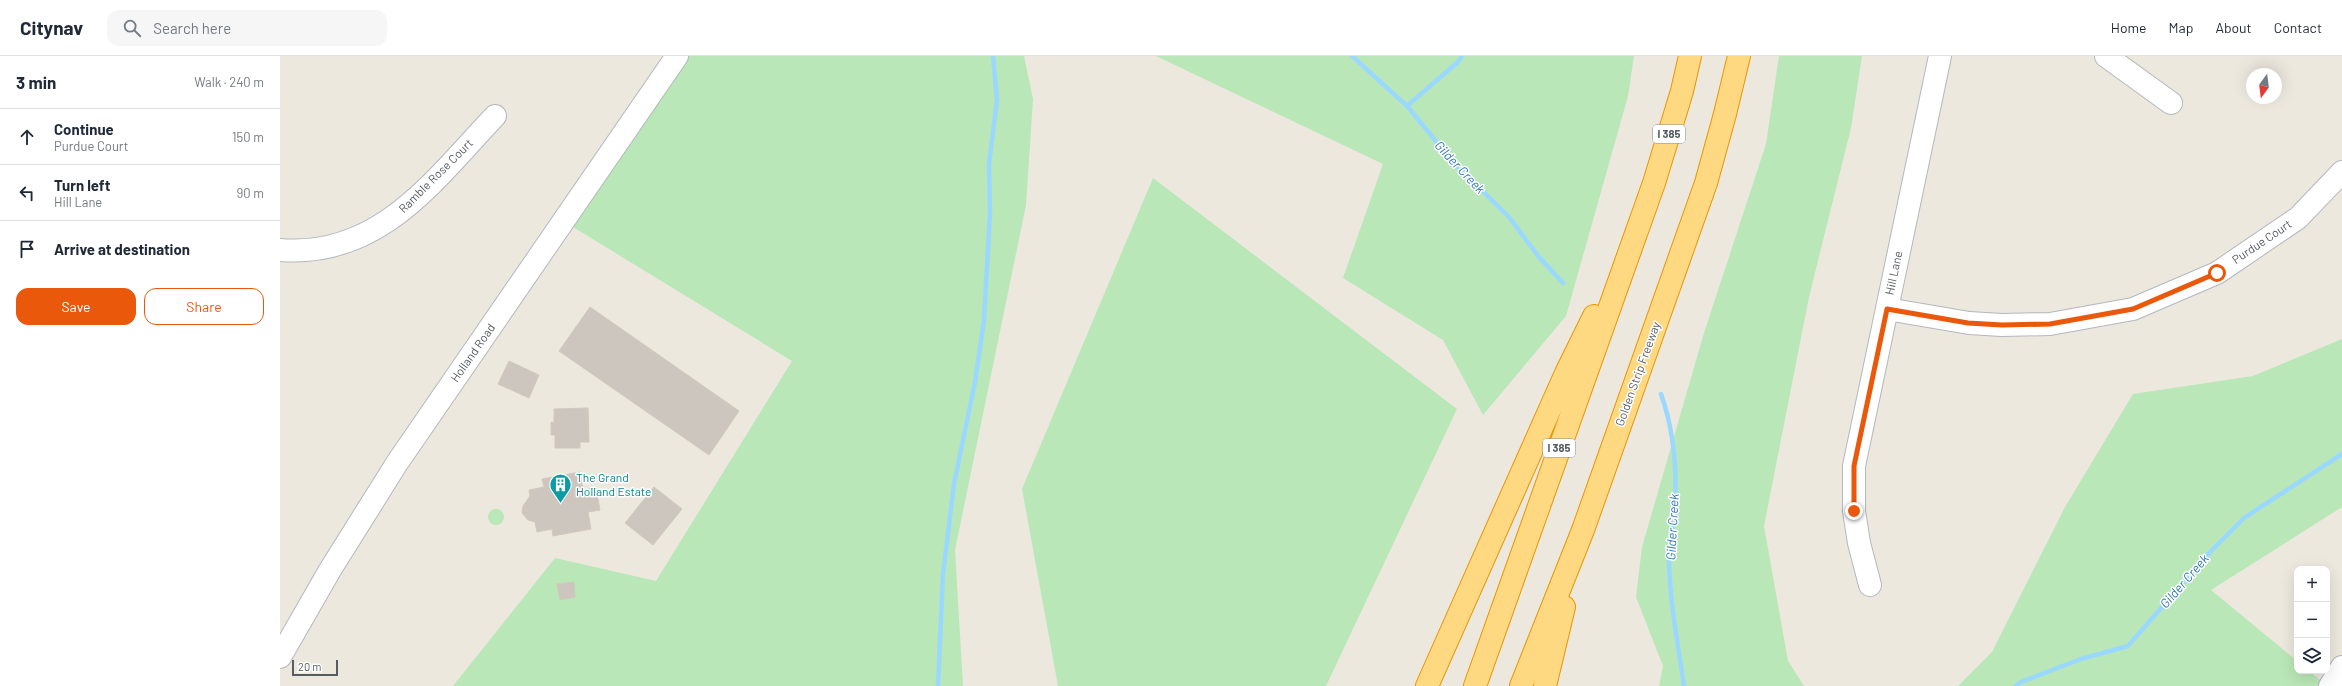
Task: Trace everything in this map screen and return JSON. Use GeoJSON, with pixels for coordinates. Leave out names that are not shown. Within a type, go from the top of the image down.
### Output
{"type":"FeatureCollection","features":[{"type":"Feature","properties":{"kind":"highway","name":"I 385"},"geometry":{"type":"LineString","coordinates":[[1475,686],[1645,211],[1680,99],[1690,56]]}},
{"type":"Feature","properties":{"kind":"highway","name":"Golden Strip Freeway"},"geometry":{"type":"LineString","coordinates":[[1521,686],[1583,530],[1706,182],[1739,56]]}},
{"type":"Feature","properties":{"kind":"highway"},"geometry":{"type":"LineString","coordinates":[[1427,686],[1566,373],[1645,211]]}},
{"type":"Feature","properties":{"kind":"highway"},"geometry":{"type":"LineString","coordinates":[[1545,686],[1583,530]]}},
{"type":"Feature","properties":{"kind":"street","name":"Holland Road"},"geometry":{"type":"LineString","coordinates":[[280,657],[330,570],[397,463],[677,56]]}},
{"type":"Feature","properties":{"kind":"street","name":"Hill Lane"},"geometry":{"type":"LineString","coordinates":[[1870,585],[1859,543],[1855,518],[1854,466],[1940,56]]}},
{"type":"Feature","properties":{"kind":"street"},"geometry":{"type":"LineString","coordinates":[[2106,56],[2171,103]]}},
{"type":"Feature","properties":{"kind":"street","name":"Ramble Rose Court"},"geometry":{"type":"LineString","coordinates":[[280,250],[309,250],[338,245],[375,230],[407,207],[495,116]]}},
{"type":"Feature","properties":{"kind":"street","name":"Purdue Court"},"geometry":{"type":"LineString","coordinates":[[1887,309],[1968,323],[2002,325],[2050,324],[2133,309],[2217,273],[2298,218],[2342,172]]}},
{"type":"Feature","properties":{"kind":"street"},"geometry":{"type":"LineString","coordinates":[[2330,686],[2342,667]]}},
{"type":"Feature","properties":{"kind":"green space"},"geometry":{"type":"Polygon","coordinates":[[[675,56],[1024,56],[1033,99],[1026,205],[955,550],[963,686],[453,686],[555,558],[656,581],[792,361],[560,219],[675,56]]]}},
{"type":"Feature","properties":{"kind":"green space"},"geometry":{"type":"Polygon","coordinates":[[[1156,56],[1634,56],[1628,96],[1566,316],[1483,415],[1443,340],[1343,278],[1383,164],[1156,56]]]}},
{"type":"Feature","properties":{"kind":"green space"},"geometry":{"type":"Polygon","coordinates":[[[1779,56],[1862,56],[1851,128],[1809,297],[1764,526],[1788,661],[1804,686],[1659,686],[1663,666],[1636,597],[1642,547],[1704,333],[1766,144],[1779,56]]]}},
{"type":"Feature","properties":{"kind":"green space"},"geometry":{"type":"Polygon","coordinates":[[[1153,178],[1457,409],[1326,686],[1058,686],[1022,489],[1153,178]]]}},
{"type":"Feature","properties":{"kind":"green space"},"geometry":{"type":"Polygon","coordinates":[[[2342,339],[2342,507],[2211,590],[2294,659],[2294,674],[2313,674],[2323,682],[2317,686],[1958,686],[1992,652],[2065,507],[2133,394],[2253,376],[2342,339]]]}},
{"type":"Feature","properties":{"kind":"green space"},"geometry":{"type":"Polygon","coordinates":[[[496,509],[502,511],[504,517],[502,523],[496,525],[490,523],[488,517],[490,511],[496,509]]]}},
{"type":"Feature","properties":{"kind":"building"},"geometry":{"type":"Polygon","coordinates":[[[590,307],[739,411],[709,455],[559,351],[590,307]]]}},
{"type":"Feature","properties":{"kind":"building"},"geometry":{"type":"Polygon","coordinates":[[[509,361],[539,375],[529,398],[498,384],[509,361]]]}},
{"type":"Feature","properties":{"kind":"building"},"geometry":{"type":"Polygon","coordinates":[[[588,408],[589,442],[580,442],[580,448],[555,448],[555,435],[551,435],[551,422],[554,423],[554,409],[588,408]]]}},
{"type":"Feature","properties":{"kind":"building","name":"The Grand Holland Estate"},"geometry":{"type":"Polygon","coordinates":[[[580,472],[583,490],[596,488],[600,510],[588,512],[591,529],[553,536],[552,529],[537,532],[535,522],[528,520],[522,513],[523,506],[530,496],[529,490],[544,487],[542,479],[580,472]]]}},
{"type":"Feature","properties":{"kind":"building"},"geometry":{"type":"Polygon","coordinates":[[[654,487],[682,509],[653,545],[625,523],[654,487]]]}},
{"type":"Feature","properties":{"kind":"building"},"geometry":{"type":"Polygon","coordinates":[[[574,582],[575,597],[560,600],[557,584],[574,582]]]}},
{"type":"Feature","properties":{"kind":"waterway"},"geometry":{"type":"LineString","coordinates":[[938,686],[943,574],[954,484],[975,382],[984,320],[990,213],[989,164],[997,100],[993,56]]}},
{"type":"Feature","properties":{"kind":"waterway","name":"Gilder Creek"},"geometry":{"type":"LineString","coordinates":[[1352,56],[1407,106],[1453,162],[1509,217],[1539,257],[1563,283]]}},
{"type":"Feature","properties":{"kind":"waterway"},"geometry":{"type":"LineString","coordinates":[[1407,106],[1458,62],[1462,56]]}},
{"type":"Feature","properties":{"kind":"waterway","name":"Gilder Creek"},"geometry":{"type":"LineString","coordinates":[[1661,394],[1669,420],[1675,463],[1675,505],[1669,562],[1673,608],[1684,686]]}},
{"type":"Feature","properties":{"kind":"waterway","name":"Gilder Creek"},"geometry":{"type":"LineString","coordinates":[[2016,686],[2021,682],[2081,659],[2128,646],[2210,552],[2244,518],[2342,454]]}},
{"type":"Feature","properties":{"kind":"place","name":"The Grand Holland Estate"},"geometry":{"type":"Point","coordinates":[561,504]}},
{"type":"Feature","properties":{"kind":"route"},"geometry":{"type":"LineString","coordinates":[[1854,511],[1854,466],[1887,309],[1968,323],[2002,325],[2050,324],[2133,309],[2217,273]]}}]}
